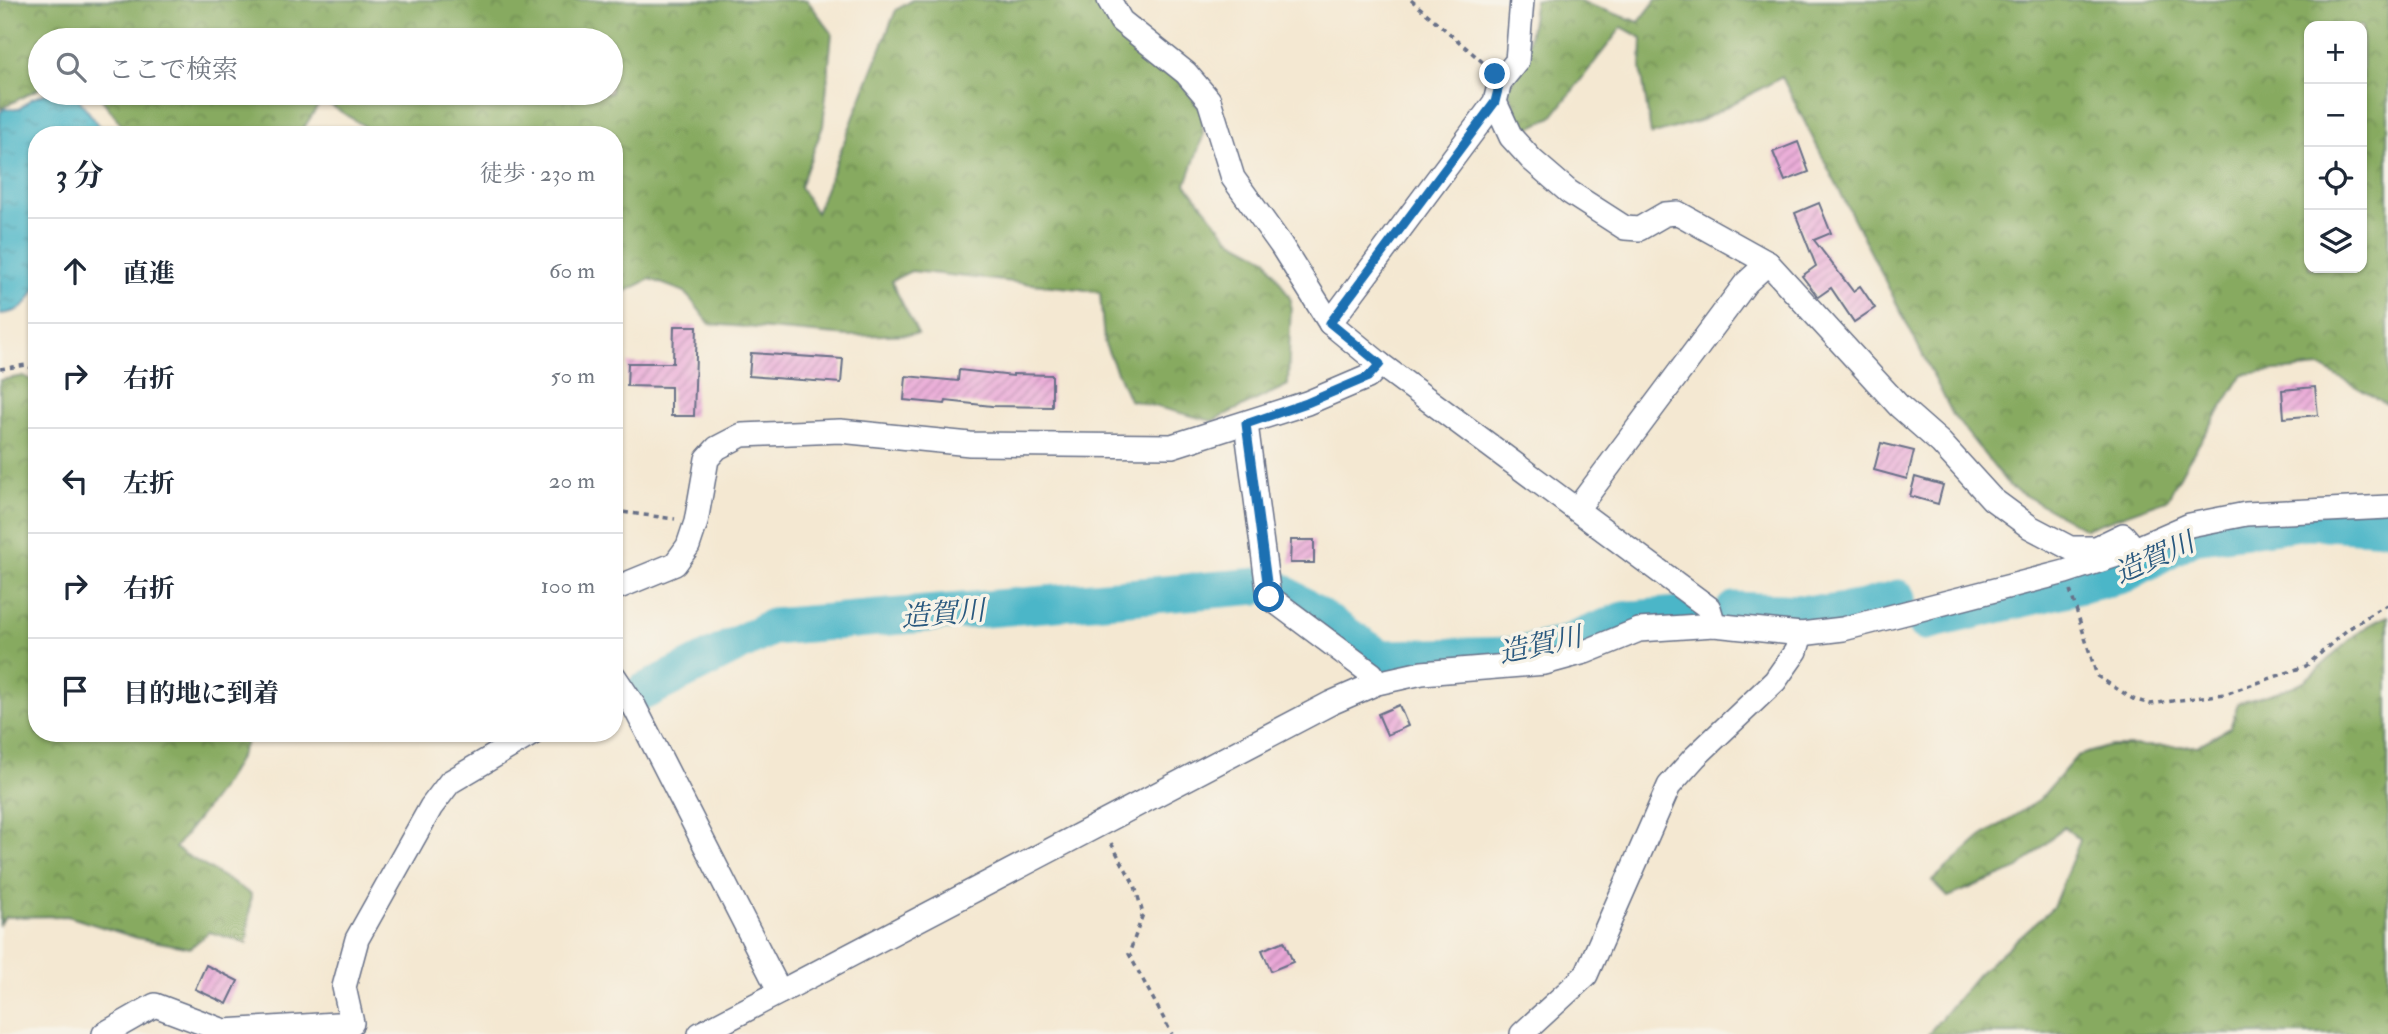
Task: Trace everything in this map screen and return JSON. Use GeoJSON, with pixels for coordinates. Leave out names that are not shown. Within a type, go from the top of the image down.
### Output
{"type":"FeatureCollection","features":[{"type":"Feature","properties":{"kind":"street"},"geometry":{"type":"LineString","coordinates":[[1109,0],[1121,22],[1186,73],[1209,100],[1233,178],[1281,245],[1330,323],[1380,364],[1709,608],[1714,625]]}},
{"type":"Feature","properties":{"kind":"street"},"geometry":{"type":"LineString","coordinates":[[1330,323],[1517,61],[1522,0]]}},
{"type":"Feature","properties":{"kind":"street"},"geometry":{"type":"LineString","coordinates":[[1497,92],[1511,137],[1532,160],[1569,192],[1625,228],[1639,229],[1665,214],[1678,213],[1768,263],[1899,406],[1941,443],[1992,499],[2030,527],[2070,548],[2096,548],[2123,535],[2135,549]]}},
{"type":"Feature","properties":{"kind":"street"},"geometry":{"type":"LineString","coordinates":[[1577,509],[1746,283],[1768,263]]}},
{"type":"Feature","properties":{"kind":"street"},"geometry":{"type":"LineString","coordinates":[[623,585],[675,564],[688,546],[696,522],[707,459],[717,448],[742,435],[840,431],[970,444],[1172,446],[1307,403],[1368,377],[1380,364]]}},
{"type":"Feature","properties":{"kind":"street"},"geometry":{"type":"LineString","coordinates":[[1246,424],[1269,597],[1372,674],[1377,683]]}},
{"type":"Feature","properties":{"kind":"street"},"geometry":{"type":"LineString","coordinates":[[700,1034],[1331,703],[1377,683],[1422,673],[1545,663],[1584,652],[1639,630],[1714,625],[1801,634],[1843,629],[2042,578],[2135,549],[2190,525],[2246,514],[2388,507]]}},
{"type":"Feature","properties":{"kind":"street"},"geometry":{"type":"LineString","coordinates":[[1522,1034],[1586,975],[1669,786],[1695,757],[1775,681],[1797,650],[1801,634]]}},
{"type":"Feature","properties":{"kind":"street"},"geometry":{"type":"LineString","coordinates":[[623,691],[634,706],[780,992]]}},
{"type":"Feature","properties":{"kind":"street"},"geometry":{"type":"LineString","coordinates":[[104,1034],[155,1006],[224,1031],[352,1023],[344,987],[357,939],[431,807],[450,782],[518,742]]}},
{"type":"Feature","properties":{"kind":"path"},"geometry":{"type":"LineString","coordinates":[[1411,0],[1495,74],[1497,92]]}},
{"type":"Feature","properties":{"kind":"path"},"geometry":{"type":"LineString","coordinates":[[0,369],[28,366]]}},
{"type":"Feature","properties":{"kind":"path"},"geometry":{"type":"LineString","coordinates":[[623,512],[696,522]]}},
{"type":"Feature","properties":{"kind":"path"},"geometry":{"type":"LineString","coordinates":[[2071,598],[2097,676],[2133,699],[2150,704],[2225,694],[2306,666],[2347,630],[2388,605]]}},
{"type":"Feature","properties":{"kind":"path"},"geometry":{"type":"LineString","coordinates":[[1102,823],[1135,886],[1143,914],[1129,954],[1172,1034]]}},
{"type":"Feature","properties":{"kind":"green space"},"geometry":{"type":"Polygon","coordinates":[[[0,0],[807,0],[832,33],[823,126],[800,187],[816,213],[896,10],[913,0],[1097,0],[1114,32],[1177,77],[1202,112],[1203,136],[1186,184],[1229,238],[1266,258],[1291,300],[1288,385],[1212,421],[1129,400],[1104,342],[1100,293],[911,271],[891,281],[918,334],[848,336],[710,324],[685,292],[650,279],[623,292],[623,126],[364,126],[330,105],[623,105],[623,28],[28,28],[28,94],[0,109],[0,0]]]}},
{"type":"Feature","properties":{"kind":"green space"},"geometry":{"type":"Polygon","coordinates":[[[1535,0],[1575,0],[1639,22],[1656,0],[2388,0],[2388,402],[2386,404],[2321,367],[2243,374],[2167,500],[2085,529],[2010,487],[1953,415],[1782,77],[1702,120],[1651,135],[1641,68],[1642,38],[1622,27],[1552,117],[1523,131],[1508,89],[1527,52],[1535,0]]]}},
{"type":"Feature","properties":{"kind":"green space"},"geometry":{"type":"Polygon","coordinates":[[[106,105],[319,105],[305,126],[121,124],[106,105]]]}},
{"type":"Feature","properties":{"kind":"green space"},"geometry":{"type":"Polygon","coordinates":[[[24,376],[28,378],[28,742],[246,742],[227,779],[175,848],[251,894],[247,943],[209,932],[190,948],[137,938],[67,916],[5,917],[0,924],[0,380],[24,376]]]}},
{"type":"Feature","properties":{"kind":"green space"},"geometry":{"type":"Polygon","coordinates":[[[2388,616],[2388,1034],[1928,1034],[1978,974],[2053,907],[2080,840],[2064,827],[2019,868],[1948,897],[1932,881],[1981,837],[2039,800],[2077,756],[2111,746],[2197,746],[2230,728],[2238,703],[2305,680],[2365,628],[2388,616]]]}},
{"type":"Feature","properties":{"kind":"water"},"geometry":{"type":"Polygon","coordinates":[[[28,102],[28,105],[83,105],[99,126],[28,126],[28,300],[19,309],[0,314],[0,113],[4,109],[19,109],[28,102]]]}},
{"type":"Feature","properties":{"kind":"building"},"geometry":{"type":"Polygon","coordinates":[[[1798,142],[1809,172],[1785,181],[1773,152],[1798,142]]]}},
{"type":"Feature","properties":{"kind":"building"},"geometry":{"type":"Polygon","coordinates":[[[1819,203],[1831,233],[1814,240],[1853,291],[1860,286],[1875,308],[1854,322],[1831,288],[1818,297],[1802,276],[1816,266],[1795,213],[1819,203]]]}},
{"type":"Feature","properties":{"kind":"building"},"geometry":{"type":"Polygon","coordinates":[[[674,326],[697,326],[694,416],[671,416],[671,387],[627,386],[628,363],[673,363],[674,326]]]}},
{"type":"Feature","properties":{"kind":"building"},"geometry":{"type":"Polygon","coordinates":[[[751,353],[843,359],[841,383],[749,376],[751,353]]]}},
{"type":"Feature","properties":{"kind":"building"},"geometry":{"type":"Polygon","coordinates":[[[959,370],[1013,376],[1052,375],[1052,407],[904,400],[906,376],[958,381],[959,370]]]}},
{"type":"Feature","properties":{"kind":"building"},"geometry":{"type":"Polygon","coordinates":[[[2315,387],[2318,415],[2284,418],[2282,390],[2315,387]]]}},
{"type":"Feature","properties":{"kind":"building"},"geometry":{"type":"Polygon","coordinates":[[[1881,443],[1914,451],[1907,479],[1874,470],[1881,443]]]}},
{"type":"Feature","properties":{"kind":"building"},"geometry":{"type":"Polygon","coordinates":[[[1915,477],[1943,485],[1938,504],[1910,496],[1915,477]]]}},
{"type":"Feature","properties":{"kind":"building"},"geometry":{"type":"Polygon","coordinates":[[[1291,540],[1314,540],[1314,563],[1290,563],[1291,540]]]}},
{"type":"Feature","properties":{"kind":"building"},"geometry":{"type":"Polygon","coordinates":[[[1399,705],[1408,726],[1387,735],[1378,714],[1399,705]]]}},
{"type":"Feature","properties":{"kind":"building"},"geometry":{"type":"Polygon","coordinates":[[[1284,941],[1293,962],[1271,971],[1262,950],[1284,941]]]}},
{"type":"Feature","properties":{"kind":"building"},"geometry":{"type":"Polygon","coordinates":[[[206,965],[238,981],[227,1004],[195,989],[206,965]]]}},
{"type":"Feature","properties":{"kind":"waterway","name":"造賀川"},"geometry":{"type":"LineString","coordinates":[[1925,622],[2123,575],[2193,536],[2309,521],[2388,526]]}},
{"type":"Feature","properties":{"kind":"waterway","name":"造賀川"},"geometry":{"type":"LineString","coordinates":[[643,692],[772,627],[1258,586]]}},
{"type":"Feature","properties":{"kind":"waterway","name":"造賀川"},"geometry":{"type":"LineString","coordinates":[[1275,587],[1381,658],[1516,655],[1562,645],[1623,620],[1698,613]]}},
{"type":"Feature","properties":{"kind":"waterway","name":"造賀川"},"geometry":{"type":"LineString","coordinates":[[1734,610],[1826,614],[1864,608],[1898,598]]}},
{"type":"Feature","properties":{"kind":"route"},"geometry":{"type":"LineString","coordinates":[[1269,597],[1246,424],[1307,403],[1368,377],[1380,364],[1330,323],[1495,102],[1500,82],[1495,74]]}}]}
